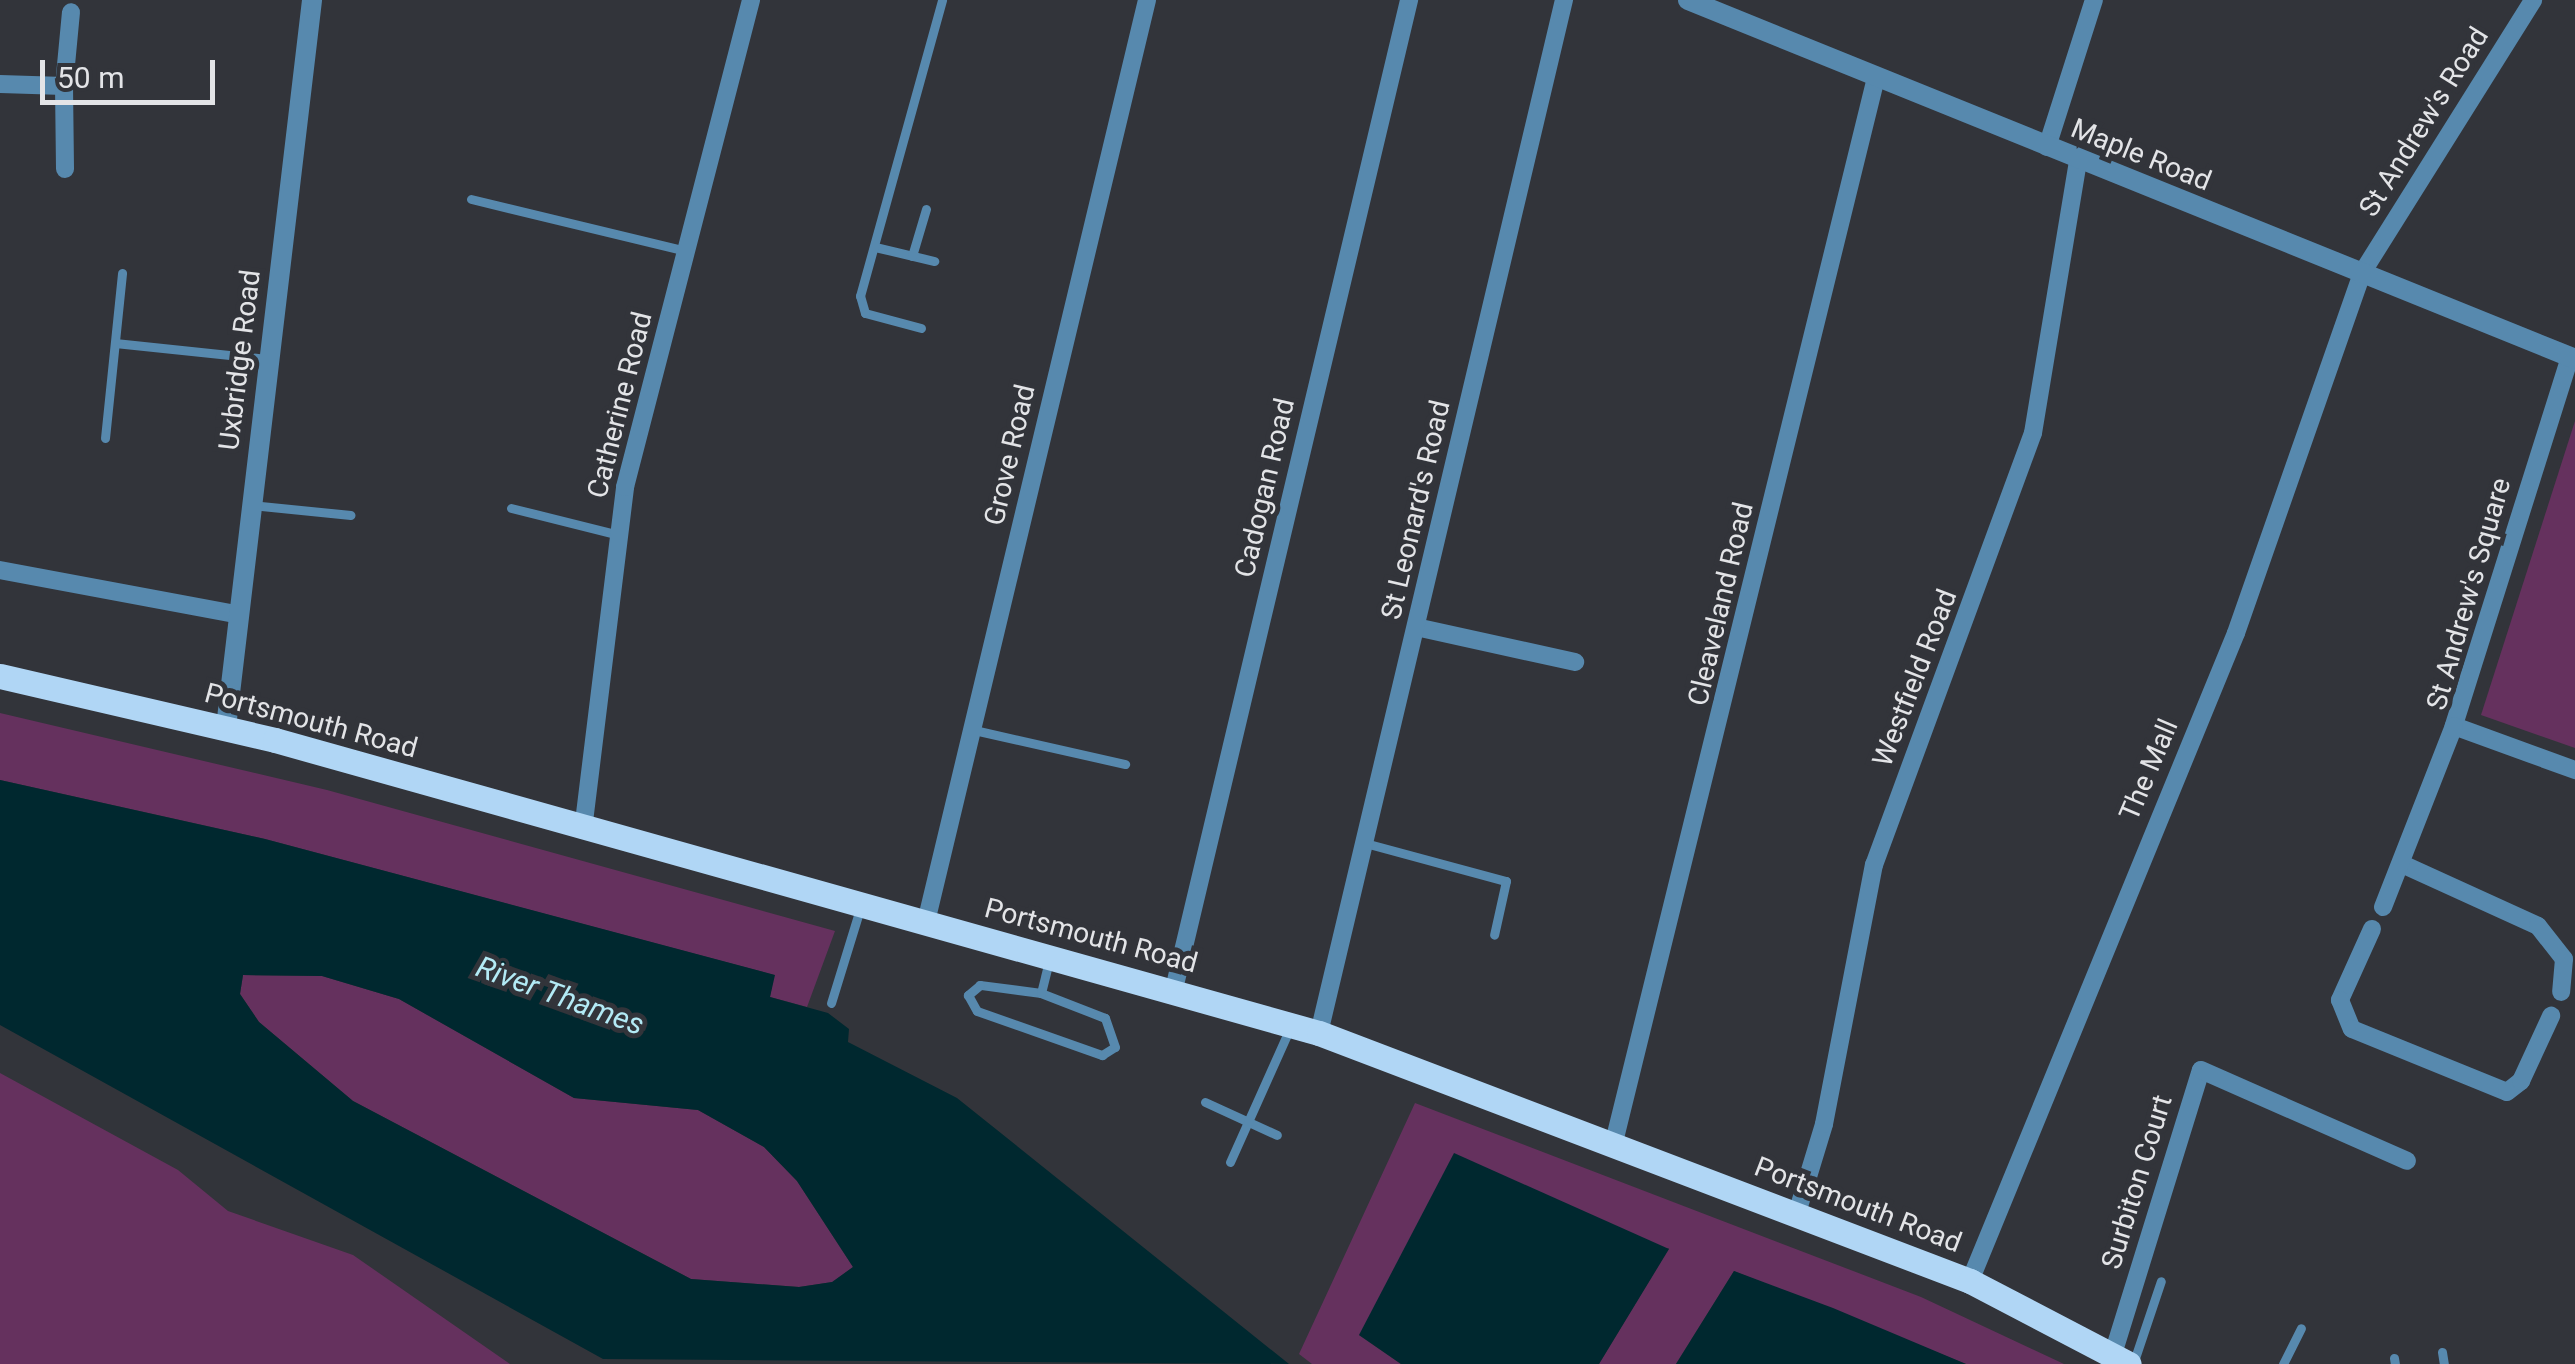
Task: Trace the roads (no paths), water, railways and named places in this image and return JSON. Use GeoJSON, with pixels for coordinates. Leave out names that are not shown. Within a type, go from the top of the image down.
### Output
{"type":"FeatureCollection","features":[{"type":"Feature","properties":{"kind":"main road","name":"Portsmouth Road"},"geometry":{"type":"LineString","coordinates":[[0,676],[226,727],[583,830],[1174,989],[1320,1033],[1614,1142],[1970,1282],[2125,1361]]}},
{"type":"Feature","properties":{"kind":"street","name":"Uxbridge Road"},"geometry":{"type":"LineString","coordinates":[[226,727],[236,614],[312,0]]}},
{"type":"Feature","properties":{"kind":"street","name":"Catherine Road"},"geometry":{"type":"LineString","coordinates":[[583,830],[619,534],[686,251],[752,0]]}},
{"type":"Feature","properties":{"kind":"street","name":"Grove Road"},"geometry":{"type":"LineString","coordinates":[[926,922],[1146,0]]}},
{"type":"Feature","properties":{"kind":"street","name":"Cadogan Road"},"geometry":{"type":"LineString","coordinates":[[1174,989],[1409,0]]}},
{"type":"Feature","properties":{"kind":"street","name":"St Leonard's Road"},"geometry":{"type":"LineString","coordinates":[[1320,1033],[1564,0]]}},
{"type":"Feature","properties":{"kind":"street","name":"Maple Road"},"geometry":{"type":"LineString","coordinates":[[1688,0],[2572,358]]}},
{"type":"Feature","properties":{"kind":"street"},"geometry":{"type":"LineString","coordinates":[[2047,147],[2094,0]]}},
{"type":"Feature","properties":{"kind":"street","name":"St Andrew's Road"},"geometry":{"type":"LineString","coordinates":[[2362,273],[2526,2]]}},
{"type":"Feature","properties":{"kind":"street"},"geometry":{"type":"LineString","coordinates":[[65,168],[64,86],[71,12]]}},
{"type":"Feature","properties":{"kind":"street","name":"Cleaveland Road"},"geometry":{"type":"LineString","coordinates":[[1614,1142],[1876,78]]}},
{"type":"Feature","properties":{"kind":"street"},"geometry":{"type":"LineString","coordinates":[[0,84],[64,86]]}},
{"type":"Feature","properties":{"kind":"street","name":"Westfield Road"},"geometry":{"type":"LineString","coordinates":[[1797,1213],[1824,1124],[1874,865],[2033,433],[2078,161]]}},
{"type":"Feature","properties":{"kind":"street","name":"The Mall"},"geometry":{"type":"LineString","coordinates":[[1970,1282],[2236,633],[2362,273]]}},
{"type":"Feature","properties":{"kind":"street","name":"St Andrew's Square"},"geometry":{"type":"LineString","coordinates":[[2572,358],[2454,726],[2575,770]]}},
{"type":"Feature","properties":{"kind":"street"},"geometry":{"type":"LineString","coordinates":[[0,570],[236,614]]}},
{"type":"Feature","properties":{"kind":"street"},"geometry":{"type":"LineString","coordinates":[[1416,627],[1575,662]]}},
{"type":"Feature","properties":{"kind":"street"},"geometry":{"type":"LineString","coordinates":[[2383,907],[2454,726]]}},
{"type":"Feature","properties":{"kind":"street"},"geometry":{"type":"LineString","coordinates":[[2402,864],[2538,926],[2564,959],[2561,992]]}},
{"type":"Feature","properties":{"kind":"street"},"geometry":{"type":"LineString","coordinates":[[2372,929],[2340,1000],[2352,1029],[2507,1092],[2522,1081],[2550,1016]]}},
{"type":"Feature","properties":{"kind":"street","name":"Surbiton Court"},"geometry":{"type":"LineString","coordinates":[[2125,1361],[2201,1070],[2407,1161]]}},
{"type":"Feature","properties":{"kind":"lane"},"geometry":{"type":"LineString","coordinates":[[921,328],[865,313],[860,296],[942,0]]}},
{"type":"Feature","properties":{"kind":"lane"},"geometry":{"type":"LineString","coordinates":[[471,198],[686,251]]}},
{"type":"Feature","properties":{"kind":"lane"},"geometry":{"type":"LineString","coordinates":[[912,256],[926,209]]}},
{"type":"Feature","properties":{"kind":"lane"},"geometry":{"type":"LineString","coordinates":[[875,247],[934,262]]}},
{"type":"Feature","properties":{"kind":"lane"},"geometry":{"type":"LineString","coordinates":[[104,438],[122,273]]}},
{"type":"Feature","properties":{"kind":"lane"},"geometry":{"type":"LineString","coordinates":[[116,343],[268,358]]}},
{"type":"Feature","properties":{"kind":"lane"},"geometry":{"type":"LineString","coordinates":[[249,505],[350,515]]}},
{"type":"Feature","properties":{"kind":"lane"},"geometry":{"type":"LineString","coordinates":[[511,508],[619,534]]}},
{"type":"Feature","properties":{"kind":"lane"},"geometry":{"type":"LineString","coordinates":[[974,730],[1125,764]]}},
{"type":"Feature","properties":{"kind":"lane"},"geometry":{"type":"LineString","coordinates":[[1365,843],[1506,880],[1494,934]]}},
{"type":"Feature","properties":{"kind":"lane"},"geometry":{"type":"LineString","coordinates":[[832,1003],[861,906]]}},
{"type":"Feature","properties":{"kind":"lane"},"geometry":{"type":"LineString","coordinates":[[1041,992],[1051,955]]}},
{"type":"Feature","properties":{"kind":"lane"},"geometry":{"type":"LineString","coordinates":[[980,985],[1041,992],[1105,1018],[1115,1047],[1102,1055],[977,1011],[968,994],[980,985]]}},
{"type":"Feature","properties":{"kind":"lane"},"geometry":{"type":"LineString","coordinates":[[1230,1162],[1291,1025]]}},
{"type":"Feature","properties":{"kind":"lane"},"geometry":{"type":"LineString","coordinates":[[1205,1102],[1276,1135]]}},
{"type":"Feature","properties":{"kind":"lane"},"geometry":{"type":"LineString","coordinates":[[2125,1361],[2160,1281]]}},
{"type":"Feature","properties":{"kind":"lane"},"geometry":{"type":"LineString","coordinates":[[2283,1364],[2301,1328]]}},
{"type":"Feature","properties":{"kind":"lane"},"geometry":{"type":"LineString","coordinates":[[2442,1352],[2444,1364]]}},
{"type":"Feature","properties":{"kind":"water","name":"River Thames"},"geometry":{"type":"Polygon","coordinates":[[[0,780],[265,839],[775,975],[770,997],[828,1013],[849,1029],[848,1042],[957,1098],[1289,1364],[603,1359],[0,1025],[0,780]],[[243,975],[240,994],[259,1022],[353,1101],[691,1279],[799,1287],[832,1282],[853,1267],[797,1181],[764,1147],[698,1110],[574,1098],[399,999],[322,976],[243,975]]]}},
{"type":"Feature","properties":{"kind":"water"},"geometry":{"type":"Polygon","coordinates":[[[1454,1153],[1669,1249],[1599,1364],[1401,1364],[1359,1335],[1454,1153]]]}},
{"type":"Feature","properties":{"kind":"water"},"geometry":{"type":"Polygon","coordinates":[[[1734,1271],[1833,1308],[1966,1364],[1676,1364],[1734,1271]]]}}]}
